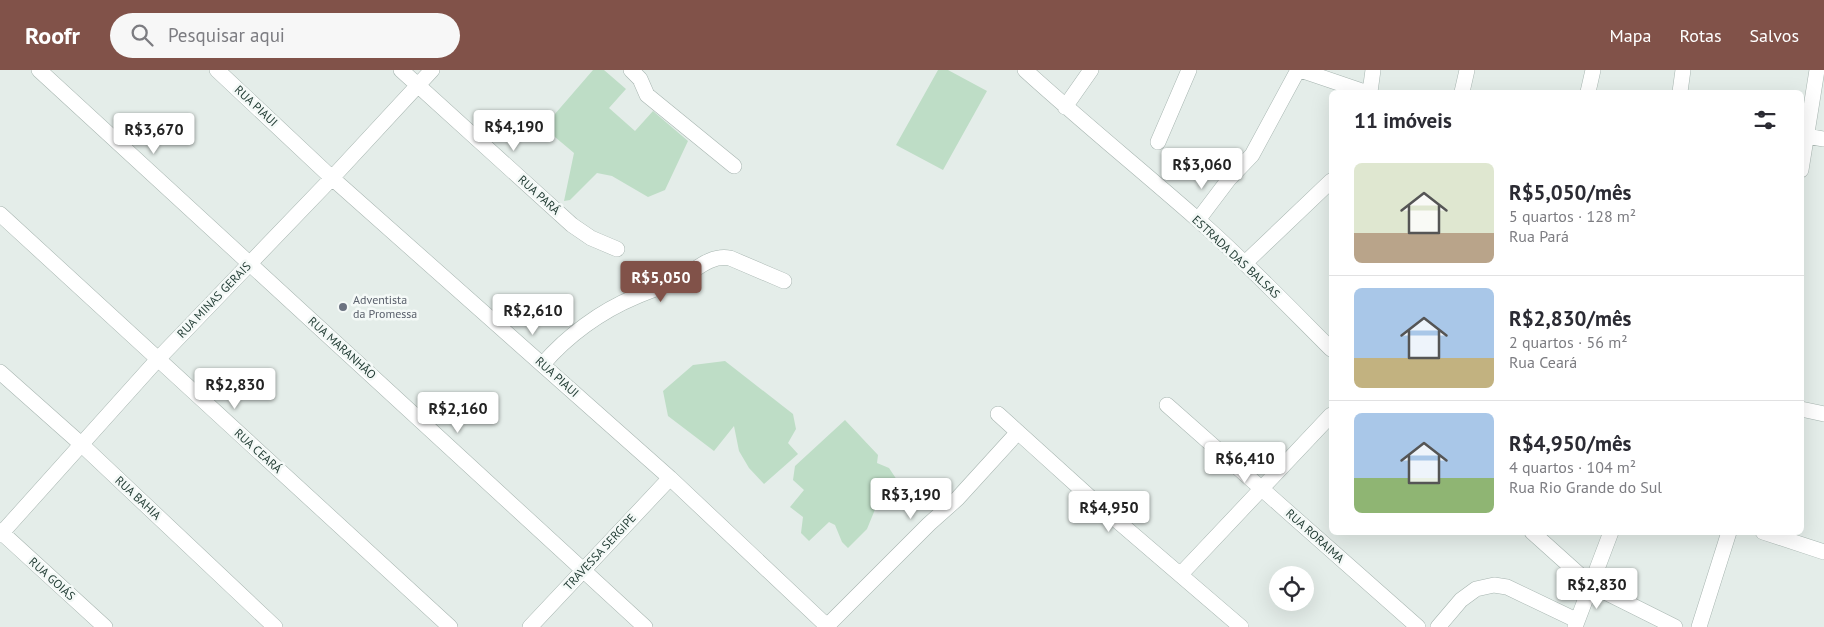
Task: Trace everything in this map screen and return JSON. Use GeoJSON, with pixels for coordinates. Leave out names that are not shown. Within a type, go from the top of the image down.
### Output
{"type":"FeatureCollection","features":[{"type":"Feature","properties":{"kind":"street","name":"RUA MARANHÃO"},"geometry":{"type":"LineString","coordinates":[[39,70],[645,627]]}},
{"type":"Feature","properties":{"kind":"street","name":"RUA PIAUI"},"geometry":{"type":"LineString","coordinates":[[217,70],[332,178],[670,478],[827,627]]}},
{"type":"Feature","properties":{"kind":"street","name":"RUA PARÁ"},"geometry":{"type":"LineString","coordinates":[[401,70],[572,225],[591,238],[617,249]]}},
{"type":"Feature","properties":{"kind":"street","name":"RUA MINAS GERAIS"},"geometry":{"type":"LineString","coordinates":[[1,533],[158,359],[332,178],[432,70]]}},
{"type":"Feature","properties":{"kind":"street"},"geometry":{"type":"LineString","coordinates":[[631,70],[640,79],[647,95],[734,166]]}},
{"type":"Feature","properties":{"kind":"street","name":"ESTRADA DAS BALSAS"},"geometry":{"type":"LineString","coordinates":[[1025,70],[1065,107],[1198,220],[1245,263],[1329,347]]}},
{"type":"Feature","properties":{"kind":"street"},"geometry":{"type":"LineString","coordinates":[[1065,107],[1091,70]]}},
{"type":"Feature","properties":{"kind":"street"},"geometry":{"type":"LineString","coordinates":[[1158,142],[1189,70]]}},
{"type":"Feature","properties":{"kind":"street"},"geometry":{"type":"LineString","coordinates":[[1198,220],[1229,179],[1252,155],[1299,70],[1359,90]]}},
{"type":"Feature","properties":{"kind":"street"},"geometry":{"type":"LineString","coordinates":[[1370,90],[1373,70]]}},
{"type":"Feature","properties":{"kind":"street"},"geometry":{"type":"LineString","coordinates":[[1463,90],[1468,70]]}},
{"type":"Feature","properties":{"kind":"street"},"geometry":{"type":"LineString","coordinates":[[1588,90],[1593,70]]}},
{"type":"Feature","properties":{"kind":"street"},"geometry":{"type":"LineString","coordinates":[[1680,90],[1683,70]]}},
{"type":"Feature","properties":{"kind":"street"},"geometry":{"type":"LineString","coordinates":[[1817,70],[1804,136],[1824,139]]}},
{"type":"Feature","properties":{"kind":"street"},"geometry":{"type":"LineString","coordinates":[[1245,263],[1329,183]]}},
{"type":"Feature","properties":{"kind":"street","name":"RUA CEARÁ"},"geometry":{"type":"LineString","coordinates":[[0,214],[450,627]]}},
{"type":"Feature","properties":{"kind":"street"},"geometry":{"type":"LineString","coordinates":[[543,364],[557,348],[599,317],[634,297],[677,280],[714,258],[730,258],[784,281]]}},
{"type":"Feature","properties":{"kind":"street","name":"RUA BAHIA"},"geometry":{"type":"LineString","coordinates":[[0,372],[81,444],[275,627]]}},
{"type":"Feature","properties":{"kind":"street","name":"RUA RORAIMA"},"geometry":{"type":"LineString","coordinates":[[1167,405],[1418,627]]}},
{"type":"Feature","properties":{"kind":"street"},"geometry":{"type":"LineString","coordinates":[[1804,409],[1824,414]]}},
{"type":"Feature","properties":{"kind":"street"},"geometry":{"type":"LineString","coordinates":[[998,414],[1093,500],[1241,627]]}},
{"type":"Feature","properties":{"kind":"street"},"geometry":{"type":"LineString","coordinates":[[1181,574],[1329,417]]}},
{"type":"Feature","properties":{"kind":"street"},"geometry":{"type":"LineString","coordinates":[[827,627],[929,524],[957,499],[1018,432]]}},
{"type":"Feature","properties":{"kind":"street","name":"TRAVESSA SERGIPE"},"geometry":{"type":"LineString","coordinates":[[530,627],[670,478]]}},
{"type":"Feature","properties":{"kind":"street","name":"RUA GOIÁS"},"geometry":{"type":"LineString","coordinates":[[1,533],[105,627]]}},
{"type":"Feature","properties":{"kind":"street"},"geometry":{"type":"LineString","coordinates":[[1535,535],[1591,585],[1675,627]]}},
{"type":"Feature","properties":{"kind":"street"},"geometry":{"type":"LineString","coordinates":[[1438,627],[1461,600],[1476,588],[1494,585],[1507,587],[1576,624],[1610,535]]}},
{"type":"Feature","properties":{"kind":"street"},"geometry":{"type":"LineString","coordinates":[[1699,627],[1728,535]]}},
{"type":"Feature","properties":{"kind":"street"},"geometry":{"type":"LineString","coordinates":[[1772,535],[1824,552]]}},
{"type":"Feature","properties":{"kind":"green space"},"geometry":{"type":"Polygon","coordinates":[[[593,70],[604,70],[626,89],[609,108],[635,131],[653,111],[688,141],[665,190],[648,197],[612,176],[597,173],[570,200],[564,201],[574,153],[549,132],[548,122],[593,70]]]}},
{"type":"Feature","properties":{"kind":"green space"},"geometry":{"type":"Polygon","coordinates":[[[938,70],[948,70],[987,91],[943,170],[896,145],[938,70]]]}},
{"type":"Feature","properties":{"kind":"green space"},"geometry":{"type":"Polygon","coordinates":[[[725,361],[793,414],[796,429],[788,443],[798,454],[764,484],[749,468],[739,451],[734,426],[714,451],[668,416],[663,391],[693,365],[725,361]]]}},
{"type":"Feature","properties":{"kind":"green space"},"geometry":{"type":"Polygon","coordinates":[[[845,420],[878,455],[877,463],[889,468],[903,489],[876,507],[867,529],[848,548],[842,542],[835,525],[829,522],[809,541],[801,533],[803,517],[790,507],[804,490],[793,480],[795,466],[845,420]]]}},
{"type":"Feature","properties":{"kind":"place","name":"Adventista da Promessa"},"geometry":{"type":"Point","coordinates":[343,307]}}]}
